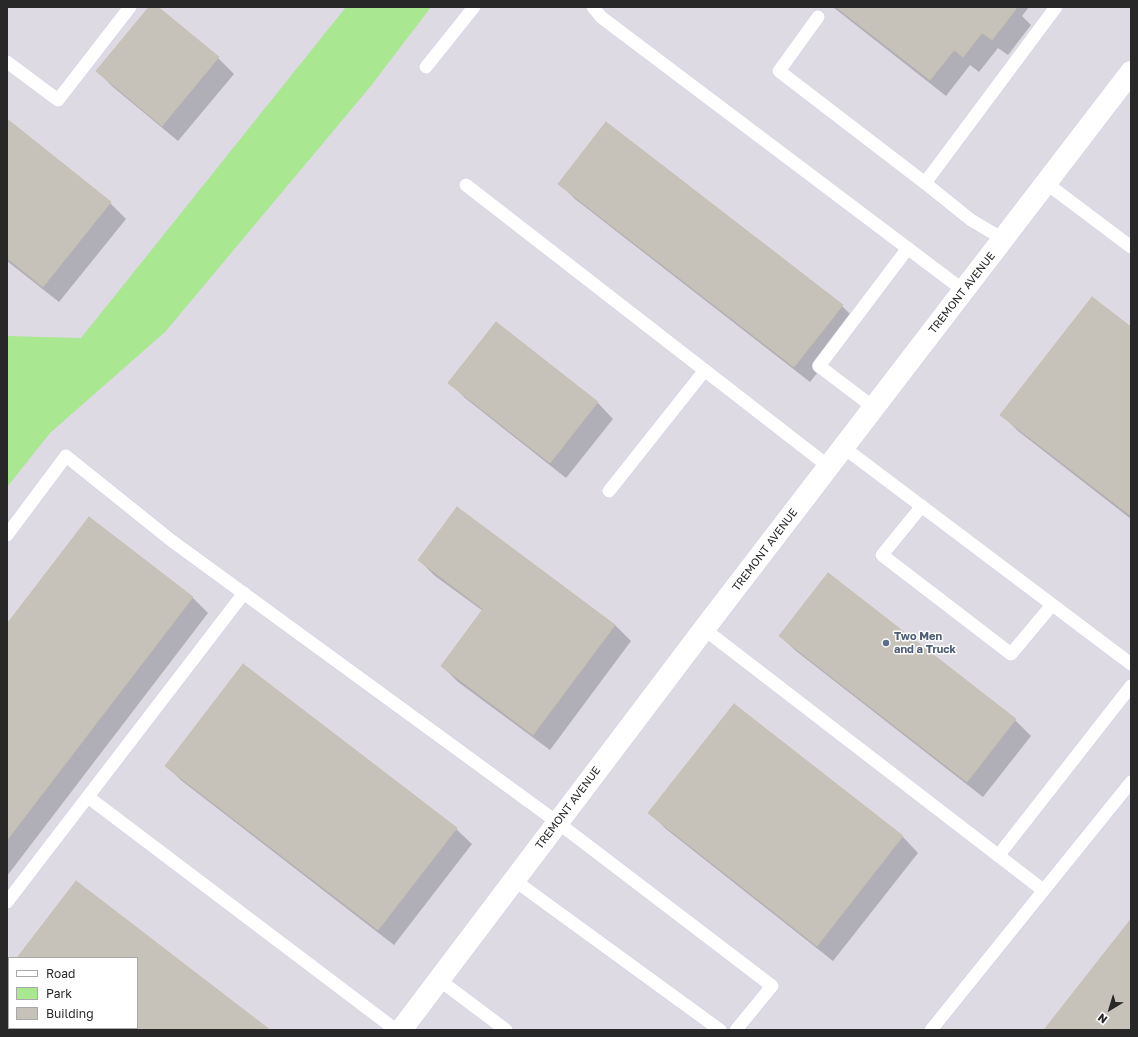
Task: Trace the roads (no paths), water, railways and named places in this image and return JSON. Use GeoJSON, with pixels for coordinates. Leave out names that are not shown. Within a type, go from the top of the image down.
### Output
{"type":"FeatureCollection","features":[{"type":"Feature","properties":{"kind":"street","name":"TREMONT AVENUE"},"geometry":{"type":"LineString","coordinates":[[401,1030],[438,979],[828,466],[1131,72]]}},
{"type":"Feature","properties":{"kind":"lane"},"geometry":{"type":"LineString","coordinates":[[7,62],[58,100],[130,7]]}},
{"type":"Feature","properties":{"kind":"lane"},"geometry":{"type":"LineString","coordinates":[[426,67],[474,7]]}},
{"type":"Feature","properties":{"kind":"lane"},"geometry":{"type":"LineString","coordinates":[[593,7],[601,17],[963,290]]}},
{"type":"Feature","properties":{"kind":"lane"},"geometry":{"type":"LineString","coordinates":[[925,183],[1056,7]]}},
{"type":"Feature","properties":{"kind":"lane"},"geometry":{"type":"LineString","coordinates":[[818,16],[779,71],[971,220],[1003,239]]}},
{"type":"Feature","properties":{"kind":"lane"},"geometry":{"type":"LineString","coordinates":[[1046,183],[1131,247]]}},
{"type":"Feature","properties":{"kind":"lane"},"geometry":{"type":"LineString","coordinates":[[466,185],[828,466]]}},
{"type":"Feature","properties":{"kind":"lane"},"geometry":{"type":"LineString","coordinates":[[873,408],[818,366],[908,248]]}},
{"type":"Feature","properties":{"kind":"lane"},"geometry":{"type":"LineString","coordinates":[[609,491],[705,370]]}},
{"type":"Feature","properties":{"kind":"lane"},"geometry":{"type":"LineString","coordinates":[[843,447],[1131,664]]}},
{"type":"Feature","properties":{"kind":"lane"},"geometry":{"type":"LineString","coordinates":[[7,535],[66,456],[172,540],[557,822],[772,986],[736,1030]]}},
{"type":"Feature","properties":{"kind":"lane"},"geometry":{"type":"LineString","coordinates":[[922,506],[882,555],[1005,650],[1011,654],[1052,605]]}},
{"type":"Feature","properties":{"kind":"lane"},"geometry":{"type":"LineString","coordinates":[[7,902],[244,593]]}},
{"type":"Feature","properties":{"kind":"lane"},"geometry":{"type":"LineString","coordinates":[[704,629],[1043,890]]}},
{"type":"Feature","properties":{"kind":"lane"},"geometry":{"type":"LineString","coordinates":[[998,856],[1131,686]]}},
{"type":"Feature","properties":{"kind":"lane"},"geometry":{"type":"LineString","coordinates":[[931,1030],[1131,782]]}},
{"type":"Feature","properties":{"kind":"lane"},"geometry":{"type":"LineString","coordinates":[[88,797],[396,1030]]}},
{"type":"Feature","properties":{"kind":"lane"},"geometry":{"type":"LineString","coordinates":[[514,880],[720,1030]]}},
{"type":"Feature","properties":{"kind":"lane"},"geometry":{"type":"LineString","coordinates":[[438,979],[506,1030]]}},
{"type":"Feature","properties":{"kind":"place","name":"Two Men and a Truck"},"geometry":{"type":"Point","coordinates":[886,643]}}]}
